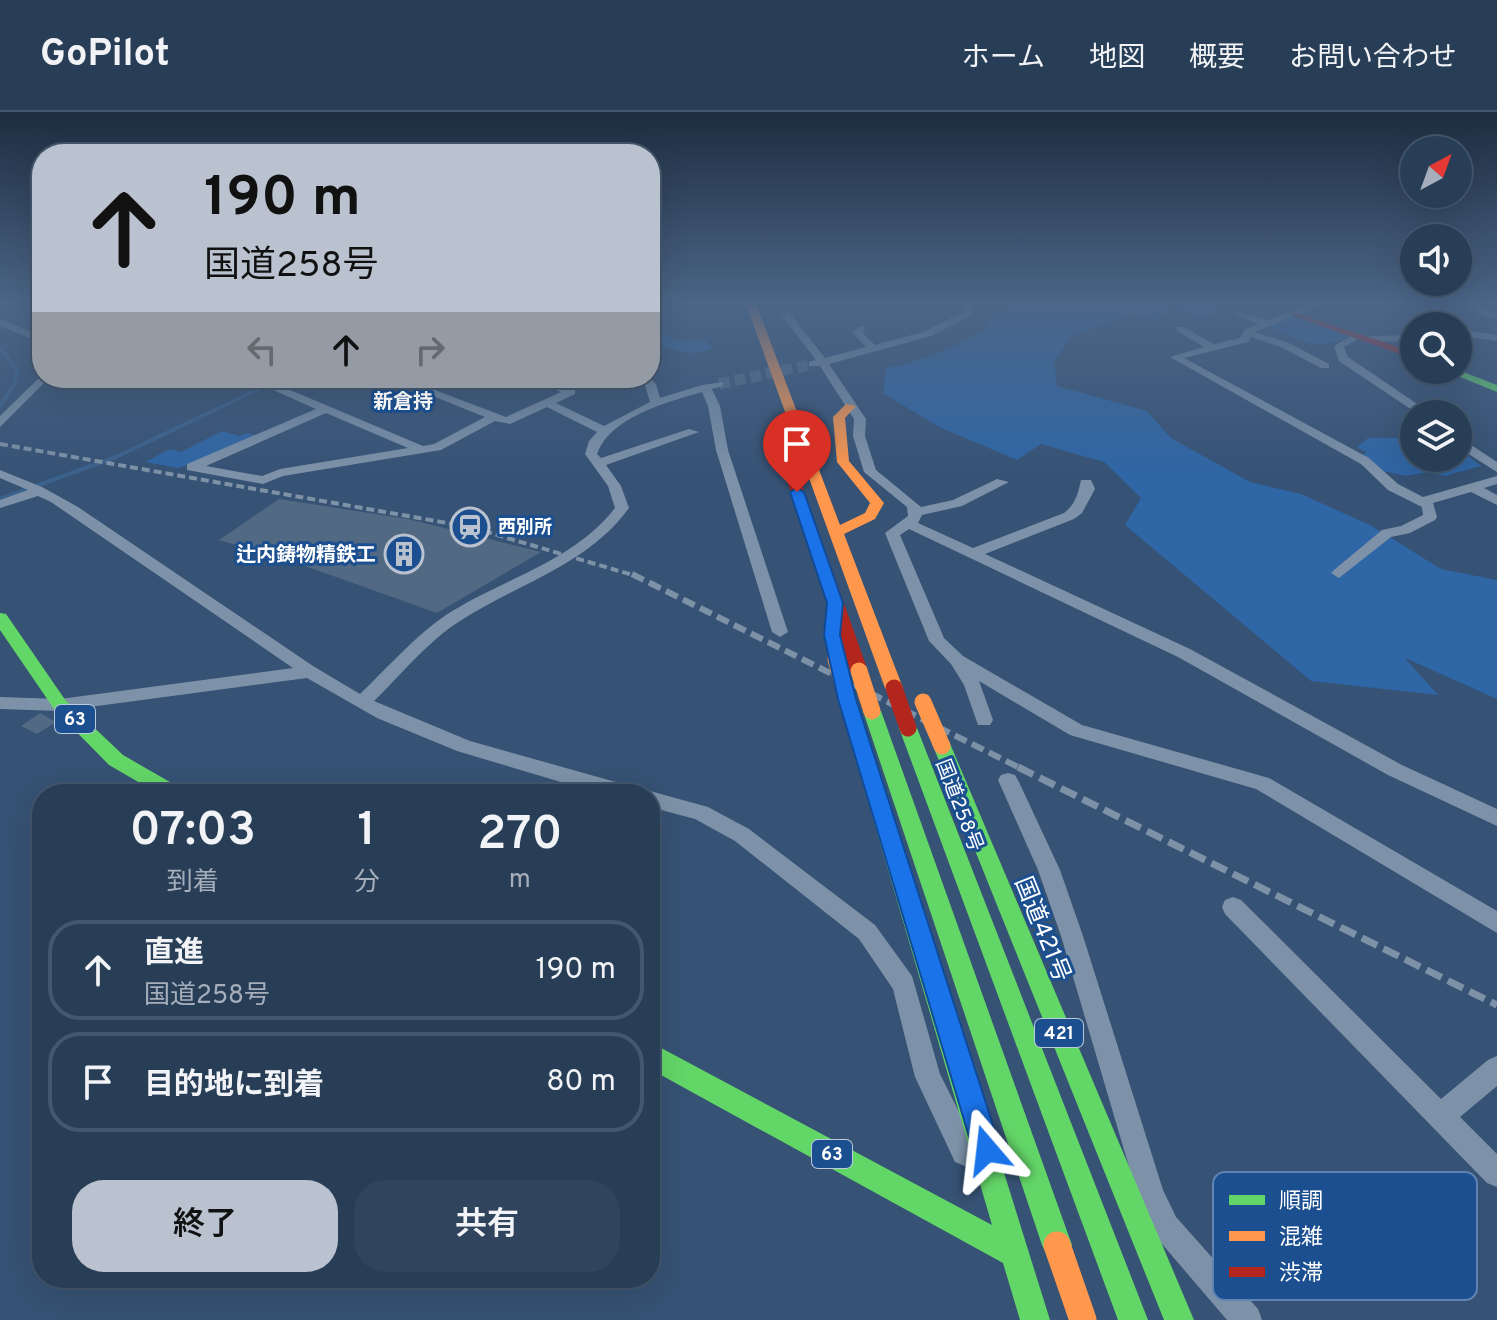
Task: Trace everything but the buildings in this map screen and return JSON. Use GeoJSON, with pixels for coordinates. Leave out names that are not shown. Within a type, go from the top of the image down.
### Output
{"type":"FeatureCollection","features":[{"type":"Feature","properties":{"kind":"main road"},"geometry":{"type":"LineString","coordinates":[[753,360],[760,382]]}},
{"type":"Feature","properties":{"kind":"main road","name":"国道258号"},"geometry":{"type":"LineString","coordinates":[[773,360],[866,607],[908,728],[1133,1320]]}},
{"type":"Feature","properties":{"kind":"main road"},"geometry":{"type":"LineString","coordinates":[[1472,379],[1497,389]]}},
{"type":"Feature","properties":{"kind":"main road"},"geometry":{"type":"LineString","coordinates":[[838,531],[870,516],[877,503],[843,462],[839,417],[850,406]]}},
{"type":"Feature","properties":{"kind":"main road"},"geometry":{"type":"LineString","coordinates":[[769,408],[1083,1320]]}},
{"type":"Feature","properties":{"kind":"main road"},"geometry":{"type":"LineString","coordinates":[[835,603],[832,635],[847,699],[987,1150],[1035,1320]]}},
{"type":"Feature","properties":{"kind":"main road","name":"国道421号"},"geometry":{"type":"LineString","coordinates":[[866,607],[916,688],[942,746],[1179,1320]]}},
{"type":"Feature","properties":{"kind":"main road","name":"63"},"geometry":{"type":"LineString","coordinates":[[0,618],[60,705],[116,760],[158,784]]}},
{"type":"Feature","properties":{"kind":"main road","name":"63"},"geometry":{"type":"LineString","coordinates":[[660,1060],[1014,1253]]}},
{"type":"Feature","properties":{"kind":"main road"},"geometry":{"type":"LineString","coordinates":[[1014,1253],[1103,1312]]}},
{"type":"Feature","properties":{"kind":"street"},"geometry":{"type":"LineString","coordinates":[[816,360],[860,419],[859,436],[870,472],[910,501],[912,518]]}},
{"type":"Feature","properties":{"kind":"street"},"geometry":{"type":"LineString","coordinates":[[818,363],[827,360]]}},
{"type":"Feature","properties":{"kind":"street"},"geometry":{"type":"LineString","coordinates":[[1181,360],[1365,461],[1393,487],[1431,510],[1430,517],[1405,530],[1387,533],[1339,573]]}},
{"type":"Feature","properties":{"kind":"street"},"geometry":{"type":"LineString","coordinates":[[1314,360],[1325,366]]}},
{"type":"Feature","properties":{"kind":"street"},"geometry":{"type":"LineString","coordinates":[[1345,360],[1405,400]]}},
{"type":"Feature","properties":{"kind":"street"},"geometry":{"type":"LineString","coordinates":[[362,702],[450,620],[586,545],[609,527],[622,508],[621,499],[618,489],[590,449],[606,432],[656,402],[713,386],[722,450],[780,632]]}},
{"type":"Feature","properties":{"kind":"street"},"geometry":{"type":"LineString","coordinates":[[0,423],[33,388]]}},
{"type":"Feature","properties":{"kind":"street"},"geometry":{"type":"LineString","coordinates":[[270,388],[327,408],[423,450]]}},
{"type":"Feature","properties":{"kind":"street"},"geometry":{"type":"LineString","coordinates":[[419,388],[506,421],[571,392],[560,388]]}},
{"type":"Feature","properties":{"kind":"street"},"geometry":{"type":"LineString","coordinates":[[651,388],[656,402]]}},
{"type":"Feature","properties":{"kind":"street"},"geometry":{"type":"LineString","coordinates":[[548,403],[606,432]]}},
{"type":"Feature","properties":{"kind":"street"},"geometry":{"type":"LineString","coordinates":[[327,408],[192,467],[263,480],[280,473],[423,450],[494,417]]}},
{"type":"Feature","properties":{"kind":"street"},"geometry":{"type":"LineString","coordinates":[[598,463],[693,432]]}},
{"type":"Feature","properties":{"kind":"street"},"geometry":{"type":"LineString","coordinates":[[1472,451],[1497,468]]}},
{"type":"Feature","properties":{"kind":"street"},"geometry":{"type":"LineString","coordinates":[[0,474],[35,489],[309,672],[362,702],[425,734],[596,784]]}},
{"type":"Feature","properties":{"kind":"street"},"geometry":{"type":"LineString","coordinates":[[1422,502],[1497,480]]}},
{"type":"Feature","properties":{"kind":"street"},"geometry":{"type":"LineString","coordinates":[[1002,482],[957,503],[912,518],[892,533],[937,641],[957,660],[1076,730],[1262,783],[1497,923]]}},
{"type":"Feature","properties":{"kind":"street"},"geometry":{"type":"LineString","coordinates":[[971,554],[1069,516],[1077,510],[1088,489],[1086,483]]}},
{"type":"Feature","properties":{"kind":"street"},"geometry":{"type":"LineString","coordinates":[[1472,487],[1497,501]]}},
{"type":"Feature","properties":{"kind":"street"},"geometry":{"type":"LineString","coordinates":[[0,504],[35,489]]}},
{"type":"Feature","properties":{"kind":"street"},"geometry":{"type":"LineString","coordinates":[[912,518],[971,554],[1184,653],[1395,770],[1497,818]]}},
{"type":"Feature","properties":{"kind":"street"},"geometry":{"type":"LineString","coordinates":[[957,660],[973,685],[984,720]]}},
{"type":"Feature","properties":{"kind":"street"},"geometry":{"type":"LineString","coordinates":[[0,703],[60,705],[309,672]]}},
{"type":"Feature","properties":{"kind":"street"},"geometry":{"type":"LineString","coordinates":[[1008,780],[1049,870],[1072,936],[1150,1194],[1166,1227],[1213,1281]]}},
{"type":"Feature","properties":{"kind":"street"},"geometry":{"type":"LineString","coordinates":[[660,802],[701,813],[742,835],[867,932],[904,984],[928,1077],[1014,1253]]}},
{"type":"Feature","properties":{"kind":"street"},"geometry":{"type":"LineString","coordinates":[[1233,907],[1497,1173]]}},
{"type":"Feature","properties":{"kind":"street"},"geometry":{"type":"LineString","coordinates":[[1442,1115],[1497,1069]]}},
{"type":"Feature","properties":{"kind":"street"},"geometry":{"type":"LineString","coordinates":[[1230,1300],[1247,1320]]}},
{"type":"Feature","properties":{"kind":"shaded area"},"geometry":{"type":"Polygon","coordinates":[[[919,360],[1054,360],[1057,386],[1147,411],[1171,438],[1250,482],[1301,494],[1372,526],[1441,569],[1497,580],[1497,699],[1405,658],[1438,695],[1311,681],[1125,525],[1141,498],[1104,462],[1041,444],[1017,460],[939,427],[883,393],[886,368],[919,360]]]}},
{"type":"Feature","properties":{"kind":"shaded area"},"geometry":{"type":"Polygon","coordinates":[[[222,431],[240,436],[247,433],[260,436],[179,468],[145,462],[170,449],[181,452],[222,431]]]}},
{"type":"Feature","properties":{"kind":"shaded area"},"geometry":{"type":"Polygon","coordinates":[[[1368,438],[1400,438],[1400,472],[1427,472],[1406,476],[1383,471],[1362,456],[1366,452],[1357,447],[1368,438]]]}},
{"type":"Feature","properties":{"kind":"shaded area"},"geometry":{"type":"Polygon","coordinates":[[[1472,459],[1481,466],[1472,468],[1472,459]]]}},
{"type":"Feature","properties":{"kind":"shaded area"},"geometry":{"type":"Polygon","coordinates":[[[1427,472],[1459,472],[1445,476],[1427,472]]]}},
{"type":"Feature","properties":{"kind":"waterway"},"geometry":{"type":"LineString","coordinates":[[0,406],[15,383],[17,370],[10,360]]}},
{"type":"Feature","properties":{"kind":"waterway"},"geometry":{"type":"LineString","coordinates":[[0,499],[116,457],[261,388]]}},
{"type":"Feature","properties":{"kind":"tunnel"},"geometry":{"type":"LineString","coordinates":[[719,384],[813,364]]}},
{"type":"Feature","properties":{"kind":"railway"},"geometry":{"type":"LineString","coordinates":[[0,444],[470,527],[636,576]]}},
{"type":"Feature","properties":{"kind":"railway"},"geometry":{"type":"LineString","coordinates":[[632,574],[636,576]]}},
{"type":"Feature","properties":{"kind":"railway"},"geometry":{"type":"LineString","coordinates":[[636,576],[1018,767]]}},
{"type":"Feature","properties":{"kind":"railway"},"geometry":{"type":"LineString","coordinates":[[1018,767],[1497,1005]]}},
{"type":"Feature","properties":{"kind":"railway"},"geometry":{"type":"LineString","coordinates":[[1018,767],[1022,769]]}},
{"type":"Feature","properties":{"kind":"traffic: fast"},"geometry":{"type":"LineString","coordinates":[[1472,379],[1497,389]]}},
{"type":"Feature","properties":{"kind":"traffic: fast"},"geometry":{"type":"LineString","coordinates":[[0,618],[60,705],[116,760],[158,784]]}},
{"type":"Feature","properties":{"kind":"traffic: fast"},"geometry":{"type":"LineString","coordinates":[[847,699],[1035,1320]]}},
{"type":"Feature","properties":{"kind":"traffic: fast"},"geometry":{"type":"LineString","coordinates":[[872,711],[1057,1245]]}},
{"type":"Feature","properties":{"kind":"traffic: fast"},"geometry":{"type":"LineString","coordinates":[[908,728],[1133,1320]]}},
{"type":"Feature","properties":{"kind":"traffic: fast"},"geometry":{"type":"LineString","coordinates":[[942,746],[1179,1320]]}},
{"type":"Feature","properties":{"kind":"traffic: fast"},"geometry":{"type":"LineString","coordinates":[[660,1060],[1014,1253]]}},
{"type":"Feature","properties":{"kind":"traffic: slow"},"geometry":{"type":"LineString","coordinates":[[772,360],[894,688]]}},
{"type":"Feature","properties":{"kind":"traffic: slow"},"geometry":{"type":"LineString","coordinates":[[838,531],[870,516],[877,503],[843,462],[839,417],[850,406]]}},
{"type":"Feature","properties":{"kind":"traffic: slow"},"geometry":{"type":"LineString","coordinates":[[836,659],[847,699]]}},
{"type":"Feature","properties":{"kind":"traffic: slow"},"geometry":{"type":"LineString","coordinates":[[859,671],[872,711]]}},
{"type":"Feature","properties":{"kind":"traffic: slow"},"geometry":{"type":"LineString","coordinates":[[923,702],[942,746]]}},
{"type":"Feature","properties":{"kind":"traffic: slow"},"geometry":{"type":"LineString","coordinates":[[1057,1245],[1083,1320]]}},
{"type":"Feature","properties":{"kind":"traffic: jam"},"geometry":{"type":"LineString","coordinates":[[776,429],[859,671]]}},
{"type":"Feature","properties":{"kind":"traffic: jam"},"geometry":{"type":"LineString","coordinates":[[894,688],[908,728]]}},
{"type":"Feature","properties":{"kind":"place","name":"西別所"},"geometry":{"type":"Point","coordinates":[470,527]}},
{"type":"Feature","properties":{"kind":"place","name":"辻内鋳物精鉄工"},"geometry":{"type":"Point","coordinates":[404,554]}},
{"type":"Feature","properties":{"kind":"district","name":"新倉持"},"geometry":{"type":"Point","coordinates":[403,401]}},
{"type":"Feature","properties":{"kind":"route"},"geometry":{"type":"LineString","coordinates":[[797,492],[835,603],[832,635],[847,699],[987,1150]]}}]}
